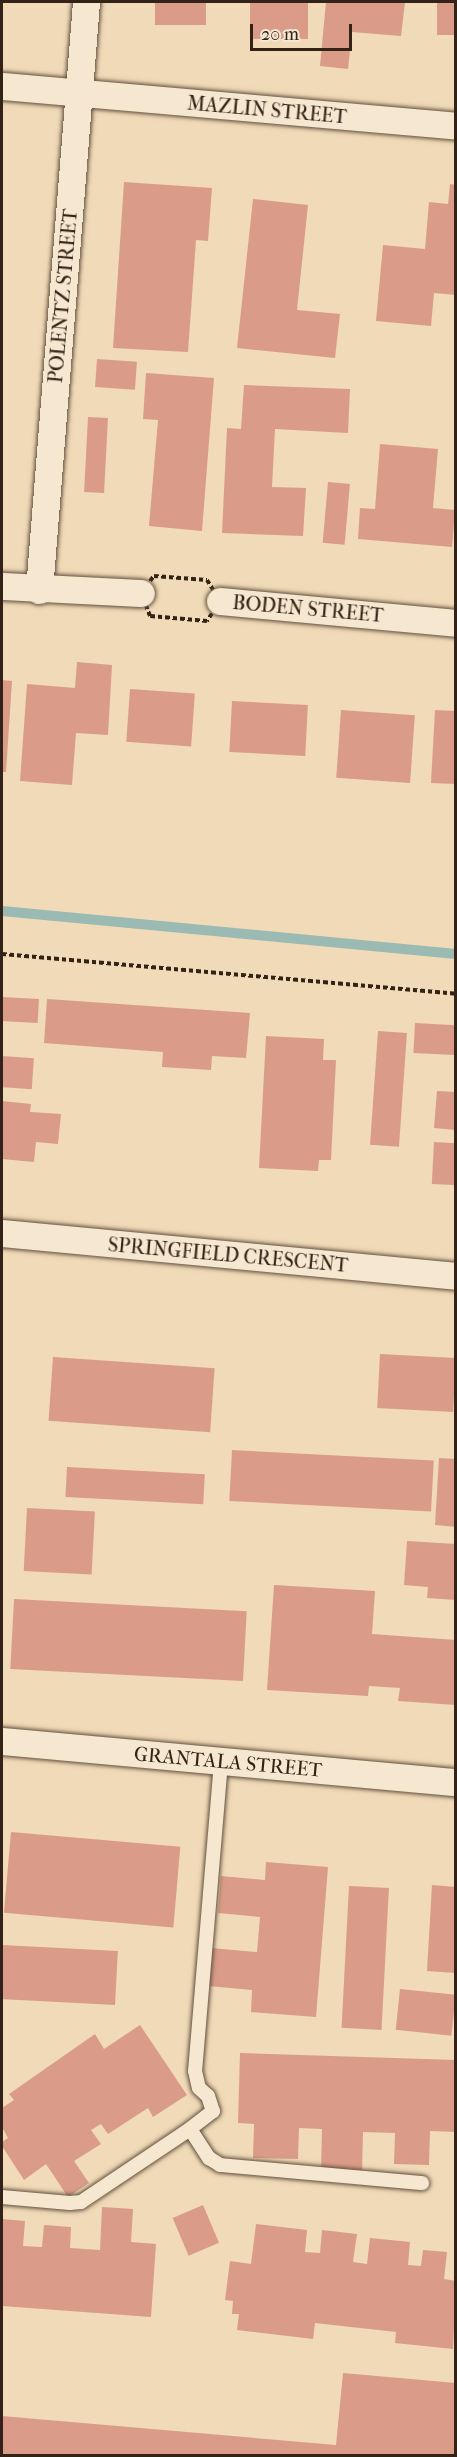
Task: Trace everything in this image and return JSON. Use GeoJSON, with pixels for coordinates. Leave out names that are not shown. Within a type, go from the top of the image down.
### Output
{"type":"FeatureCollection","features":[{"type":"Feature","properties":{"kind":"street","name":"POLENTZ STREET"},"geometry":{"type":"LineString","coordinates":[[39,590],[86,2]]}},
{"type":"Feature","properties":{"kind":"street","name":"MAZLIN STREET"},"geometry":{"type":"LineString","coordinates":[[2,86],[456,126]]}},
{"type":"Feature","properties":{"kind":"street"},"geometry":{"type":"LineString","coordinates":[[2,586],[39,590],[141,593]]}},
{"type":"Feature","properties":{"kind":"street","name":"BODEN STREET"},"geometry":{"type":"LineString","coordinates":[[220,601],[456,624]]}},
{"type":"Feature","properties":{"kind":"street","name":"SPRINGFIELD CRESCENT"},"geometry":{"type":"LineString","coordinates":[[2,1233],[456,1276]]}},
{"type":"Feature","properties":{"kind":"street","name":"GRANTALA STREET"},"geometry":{"type":"LineString","coordinates":[[2,1741],[456,1782]]}},
{"type":"Feature","properties":{"kind":"lane"},"geometry":{"type":"LineString","coordinates":[[2,2197],[81,2202],[213,2111],[208,2096],[199,2088],[195,2071],[221,1762]]}},
{"type":"Feature","properties":{"kind":"lane"},"geometry":{"type":"LineString","coordinates":[[190,2129],[209,2157],[220,2165],[422,2183]]}},
{"type":"Feature","properties":{"kind":"path","name":"BODEN STREET"},"geometry":{"type":"LineString","coordinates":[[141,593],[154,576],[207,580],[220,601]]}},
{"type":"Feature","properties":{"kind":"path"},"geometry":{"type":"LineString","coordinates":[[141,593],[150,616],[207,621],[220,601]]}},
{"type":"Feature","properties":{"kind":"path"},"geometry":{"type":"LineString","coordinates":[[2,954],[456,994]]}},
{"type":"Feature","properties":{"kind":"building"},"geometry":{"type":"Polygon","coordinates":[[[155,2],[206,2],[206,25],[155,25],[155,2]]]}},
{"type":"Feature","properties":{"kind":"building"},"geometry":{"type":"Polygon","coordinates":[[[250,2],[308,2],[308,39],[250,39],[250,2]]]}},
{"type":"Feature","properties":{"kind":"building"},"geometry":{"type":"Polygon","coordinates":[[[326,2],[405,2],[401,36],[352,32],[348,69],[320,66],[326,2]]]}},
{"type":"Feature","properties":{"kind":"building"},"geometry":{"type":"Polygon","coordinates":[[[437,2],[456,2],[456,35],[437,35],[437,2]]]}},
{"type":"Feature","properties":{"kind":"building"},"geometry":{"type":"Polygon","coordinates":[[[124,182],[212,188],[208,241],[196,240],[188,352],[113,348],[124,182]]]}},
{"type":"Feature","properties":{"kind":"building"},"geometry":{"type":"Polygon","coordinates":[[[450,184],[456,185],[456,295],[434,293],[431,326],[376,321],[383,245],[425,249],[429,202],[448,204],[450,184]]]}},
{"type":"Feature","properties":{"kind":"building"},"geometry":{"type":"Polygon","coordinates":[[[253,199],[308,205],[297,310],[340,314],[335,358],[237,348],[253,199]]]}},
{"type":"Feature","properties":{"kind":"building"},"geometry":{"type":"Polygon","coordinates":[[[97,359],[137,362],[135,390],[95,387],[97,359]]]}},
{"type":"Feature","properties":{"kind":"building"},"geometry":{"type":"Polygon","coordinates":[[[146,373],[214,378],[202,531],[149,526],[158,420],[143,419],[146,373]]]}},
{"type":"Feature","properties":{"kind":"building"},"geometry":{"type":"Polygon","coordinates":[[[244,385],[350,389],[348,433],[275,429],[272,487],[306,488],[303,536],[222,533],[227,428],[241,429],[244,385]]]}},
{"type":"Feature","properties":{"kind":"building"},"geometry":{"type":"Polygon","coordinates":[[[88,417],[108,418],[104,493],[84,492],[88,417]]]}},
{"type":"Feature","properties":{"kind":"building"},"geometry":{"type":"Polygon","coordinates":[[[380,444],[438,449],[433,508],[455,510],[452,547],[358,539],[360,508],[375,509],[380,444]]]}},
{"type":"Feature","properties":{"kind":"building"},"geometry":{"type":"Polygon","coordinates":[[[328,482],[350,484],[345,545],[323,543],[328,482]]]}},
{"type":"Feature","properties":{"kind":"building"},"geometry":{"type":"Polygon","coordinates":[[[77,662],[112,665],[108,735],[76,733],[72,785],[20,781],[27,684],[75,688],[77,662]]]}},
{"type":"Feature","properties":{"kind":"building"},"geometry":{"type":"Polygon","coordinates":[[[2,680],[12,681],[6,772],[2,772],[2,680]]]}},
{"type":"Feature","properties":{"kind":"building"},"geometry":{"type":"Polygon","coordinates":[[[130,689],[195,694],[191,746],[126,742],[130,689]]]}},
{"type":"Feature","properties":{"kind":"building"},"geometry":{"type":"Polygon","coordinates":[[[232,701],[308,705],[305,756],[229,752],[232,701]]]}},
{"type":"Feature","properties":{"kind":"building"},"geometry":{"type":"Polygon","coordinates":[[[341,710],[415,715],[410,783],[336,778],[341,710]]]}},
{"type":"Feature","properties":{"kind":"building"},"geometry":{"type":"Polygon","coordinates":[[[435,710],[456,711],[456,784],[431,783],[435,710]]]}},
{"type":"Feature","properties":{"kind":"building"},"geometry":{"type":"Polygon","coordinates":[[[2,997],[39,999],[38,1023],[2,1021],[2,997]]]}},
{"type":"Feature","properties":{"kind":"building"},"geometry":{"type":"Polygon","coordinates":[[[47,999],[250,1013],[246,1058],[212,1056],[211,1070],[162,1067],[163,1052],[44,1043],[47,999]]]}},
{"type":"Feature","properties":{"kind":"building"},"geometry":{"type":"Polygon","coordinates":[[[415,1023],[456,1025],[454,1055],[413,1053],[415,1023]]]}},
{"type":"Feature","properties":{"kind":"building"},"geometry":{"type":"Polygon","coordinates":[[[378,1031],[407,1033],[399,1147],[370,1145],[378,1031]]]}},
{"type":"Feature","properties":{"kind":"building"},"geometry":{"type":"Polygon","coordinates":[[[266,1036],[324,1039],[323,1060],[336,1060],[331,1160],[319,1160],[318,1171],[259,1168],[266,1036]]]}},
{"type":"Feature","properties":{"kind":"building"},"geometry":{"type":"Polygon","coordinates":[[[2,1056],[34,1058],[32,1089],[2,1087],[2,1056]]]}},
{"type":"Feature","properties":{"kind":"building"},"geometry":{"type":"Polygon","coordinates":[[[437,1091],[456,1092],[456,1130],[434,1128],[437,1091]]]}},
{"type":"Feature","properties":{"kind":"building"},"geometry":{"type":"Polygon","coordinates":[[[2,1101],[31,1104],[30,1112],[61,1114],[58,1144],[36,1142],[34,1162],[2,1159],[2,1101]]]}},
{"type":"Feature","properties":{"kind":"building"},"geometry":{"type":"Polygon","coordinates":[[[434,1142],[456,1143],[454,1185],[432,1184],[434,1142]]]}},
{"type":"Feature","properties":{"kind":"building"},"geometry":{"type":"Polygon","coordinates":[[[380,1354],[456,1358],[453,1412],[377,1408],[380,1354]]]}},
{"type":"Feature","properties":{"kind":"building"},"geometry":{"type":"Polygon","coordinates":[[[53,1357],[215,1368],[210,1432],[49,1421],[53,1357]]]}},
{"type":"Feature","properties":{"kind":"building"},"geometry":{"type":"Polygon","coordinates":[[[232,1450],[434,1461],[431,1512],[229,1501],[232,1450]]]}},
{"type":"Feature","properties":{"kind":"building"},"geometry":{"type":"Polygon","coordinates":[[[439,1458],[456,1459],[456,1527],[435,1525],[439,1458]]]}},
{"type":"Feature","properties":{"kind":"building"},"geometry":{"type":"Polygon","coordinates":[[[67,1467],[205,1474],[203,1504],[65,1497],[67,1467]]]}},
{"type":"Feature","properties":{"kind":"building"},"geometry":{"type":"Polygon","coordinates":[[[27,1508],[95,1512],[92,1574],[24,1571],[27,1508]]]}},
{"type":"Feature","properties":{"kind":"building"},"geometry":{"type":"Polygon","coordinates":[[[407,1541],[456,1544],[456,1600],[427,1598],[428,1587],[404,1585],[407,1541]]]}},
{"type":"Feature","properties":{"kind":"building"},"geometry":{"type":"Polygon","coordinates":[[[274,1585],[375,1591],[372,1634],[456,1640],[456,1705],[398,1701],[400,1688],[369,1686],[368,1696],[267,1690],[274,1585]]]}},
{"type":"Feature","properties":{"kind":"building"},"geometry":{"type":"Polygon","coordinates":[[[14,1599],[247,1611],[243,1681],[10,1669],[14,1599]]]}},
{"type":"Feature","properties":{"kind":"building"},"geometry":{"type":"Polygon","coordinates":[[[11,1832],[180,1847],[173,1928],[4,1913],[11,1832]]]}},
{"type":"Feature","properties":{"kind":"building"},"geometry":{"type":"Polygon","coordinates":[[[266,1862],[328,1867],[316,2017],[251,2012],[252,1990],[208,1986],[211,1948],[257,1952],[260,1917],[218,1913],[221,1876],[265,1880],[266,1862]]]}},
{"type":"Feature","properties":{"kind":"building"},"geometry":{"type":"Polygon","coordinates":[[[432,1885],[456,1887],[456,1973],[427,1971],[432,1885]]]}},
{"type":"Feature","properties":{"kind":"building"},"geometry":{"type":"Polygon","coordinates":[[[349,1886],[389,1888],[382,2030],[342,2028],[349,1886]]]}},
{"type":"Feature","properties":{"kind":"building"},"geometry":{"type":"Polygon","coordinates":[[[2,1945],[118,1951],[115,2005],[2,1999],[2,1945]]]}},
{"type":"Feature","properties":{"kind":"building"},"geometry":{"type":"Polygon","coordinates":[[[400,1989],[456,1995],[451,2036],[396,2030],[400,1989]]]}},
{"type":"Feature","properties":{"kind":"building"},"geometry":{"type":"Polygon","coordinates":[[[140,2025],[187,2095],[153,2117],[148,2108],[108,2134],[101,2124],[91,2130],[101,2144],[74,2161],[89,2183],[68,2197],[46,2164],[24,2180],[2,2146],[2,2142],[8,2138],[2,2127],[2,2108],[14,2100],[9,2094],[95,2034],[104,2049],[140,2025]]]}},
{"type":"Feature","properties":{"kind":"building"},"geometry":{"type":"Polygon","coordinates":[[[240,2053],[456,2060],[456,2132],[430,2131],[429,2165],[394,2164],[395,2133],[363,2132],[362,2172],[321,2170],[322,2129],[299,2128],[298,2159],[253,2158],[254,2124],[238,2123],[240,2053]]]}},
{"type":"Feature","properties":{"kind":"building"},"geometry":{"type":"Polygon","coordinates":[[[203,2205],[219,2243],[189,2256],[173,2218],[203,2205]]]}},
{"type":"Feature","properties":{"kind":"building"},"geometry":{"type":"Polygon","coordinates":[[[102,2207],[133,2209],[131,2242],[156,2244],[151,2317],[2,2306],[2,2219],[25,2221],[23,2246],[42,2247],[44,2225],[71,2227],[70,2248],[100,2250],[102,2207]]]}},
{"type":"Feature","properties":{"kind":"building"},"geometry":{"type":"Polygon","coordinates":[[[256,2224],[307,2230],[305,2252],[320,2253],[322,2230],[357,2234],[353,2262],[367,2264],[370,2238],[410,2242],[408,2265],[421,2266],[423,2250],[447,2252],[444,2279],[456,2281],[453,2349],[395,2343],[396,2332],[315,2323],[313,2339],[237,2330],[239,2314],[232,2314],[233,2301],[225,2300],[230,2261],[251,2264],[256,2224]]]}},
{"type":"Feature","properties":{"kind":"building"},"geometry":{"type":"Polygon","coordinates":[[[343,2373],[456,2383],[456,2456],[2,2456],[2,2416],[336,2445],[343,2373]]]}},
{"type":"Feature","properties":{"kind":"waterway"},"geometry":{"type":"LineString","coordinates":[[2,911],[456,954]]}}]}
